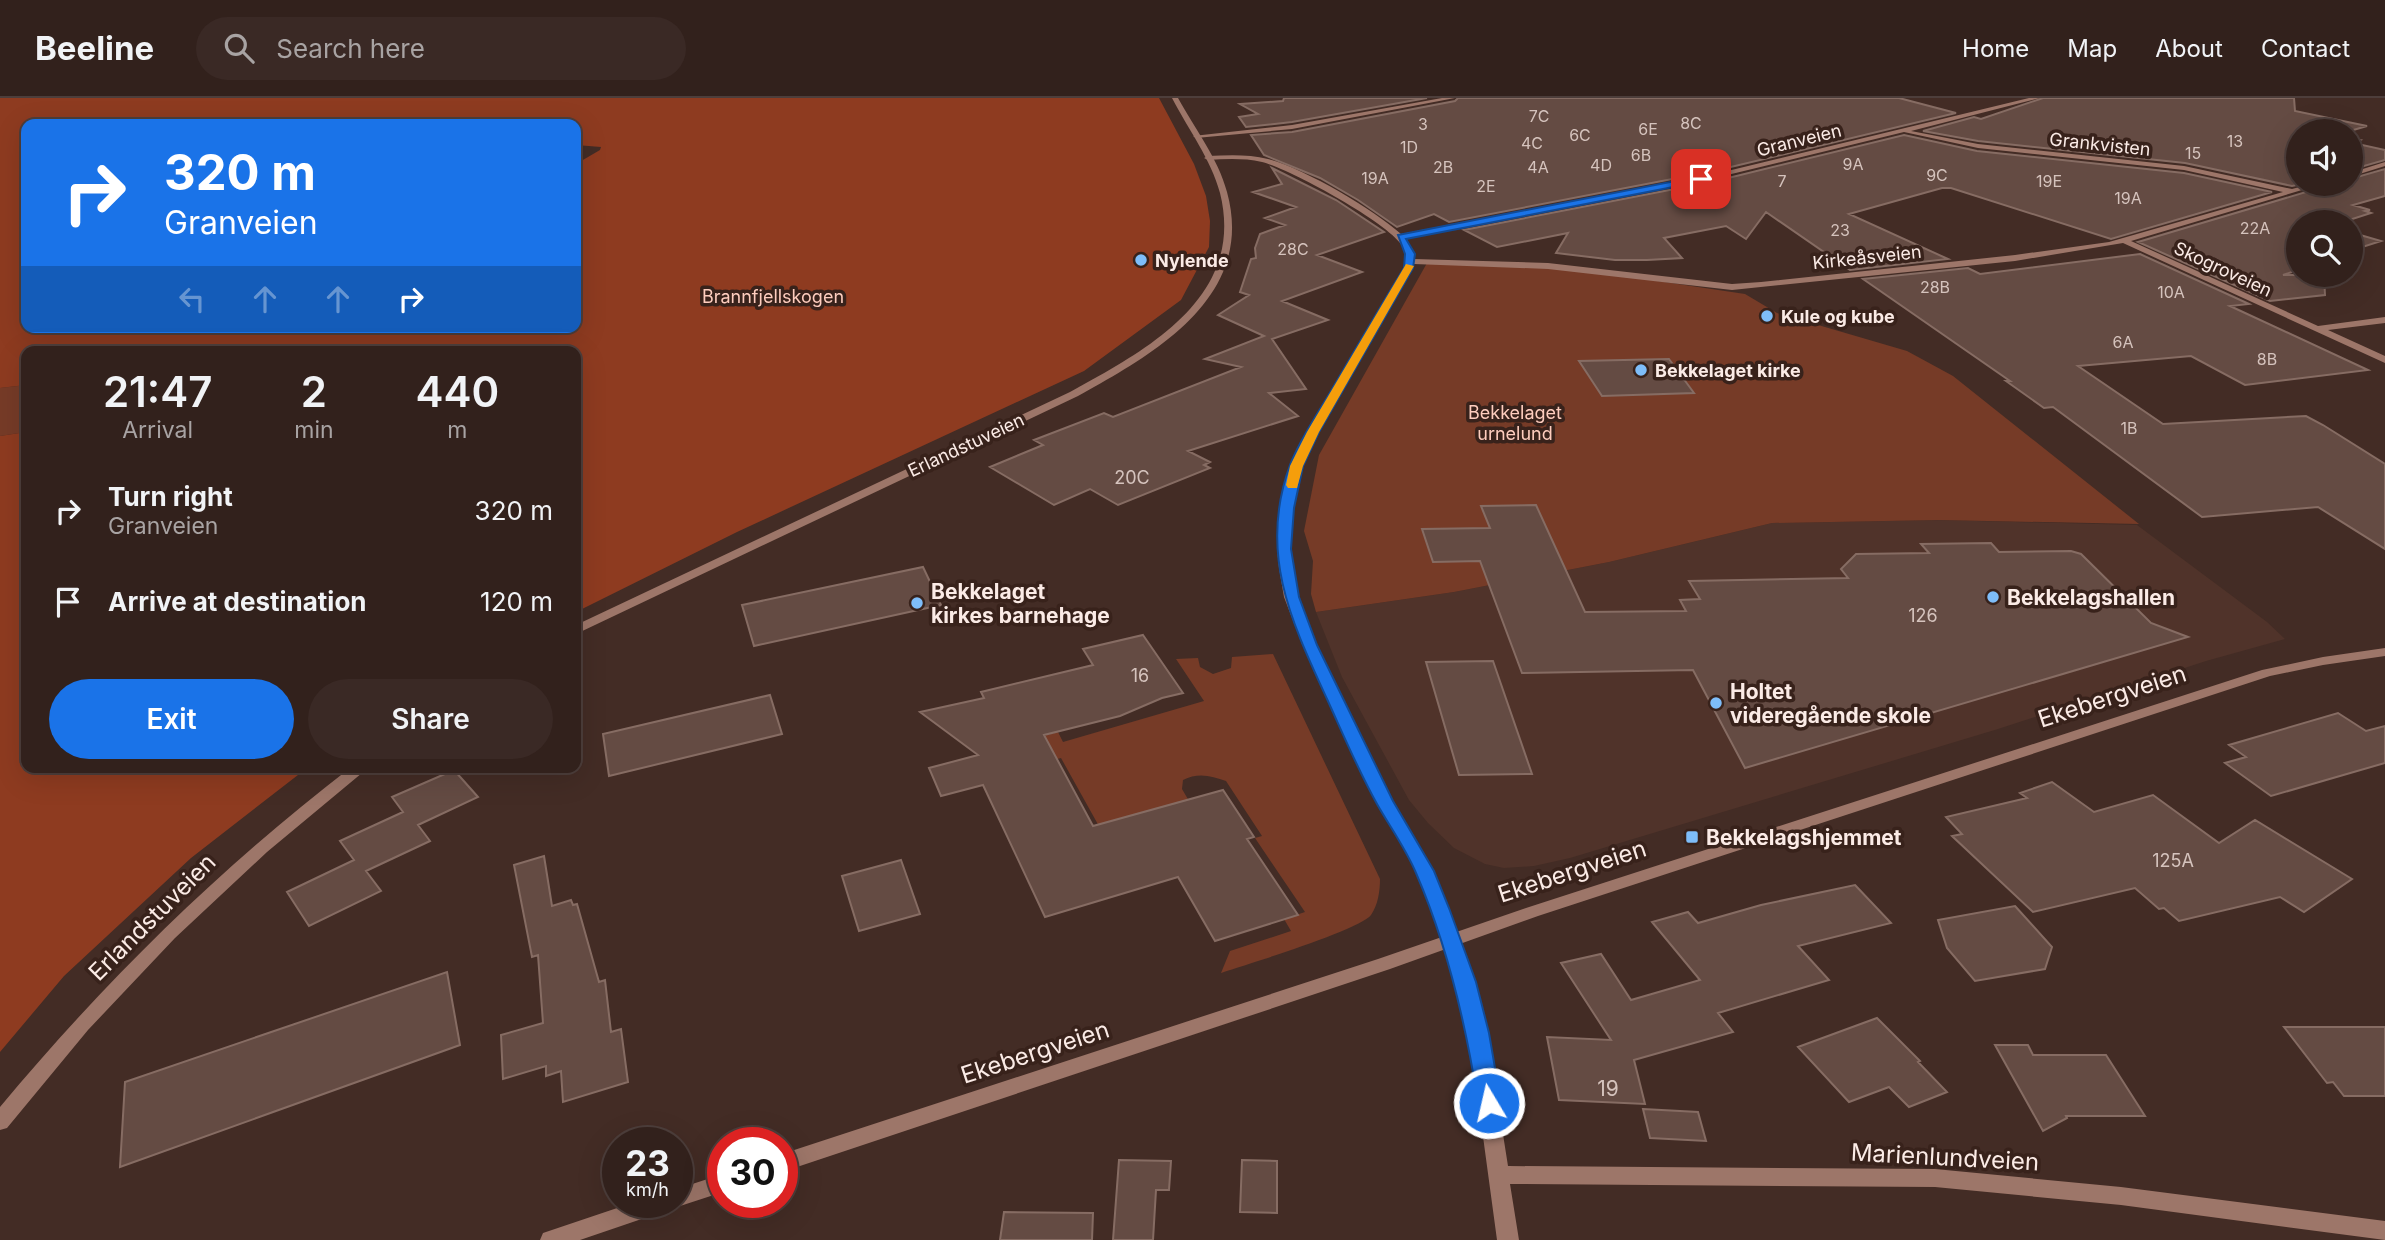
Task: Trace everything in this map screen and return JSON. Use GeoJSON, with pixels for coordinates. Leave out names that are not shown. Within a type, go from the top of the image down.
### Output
{"type":"FeatureCollection","features":[{"type":"Feature","properties":{"kind":"street","name":"Erlandstuveien"},"geometry":{"type":"LineString","coordinates":[[581,628],[1051,405],[1100,380],[1159,342],[1201,302],[1219,277],[1227,256],[1230,236],[1220,180],[1175,98]]}},
{"type":"Feature","properties":{"kind":"street"},"geometry":{"type":"LineString","coordinates":[[1196,136],[1233,135],[1318,123],[1452,98]]}},
{"type":"Feature","properties":{"kind":"street","name":"Granveien"},"geometry":{"type":"LineString","coordinates":[[1401,237],[1656,189],[2037,98]]}},
{"type":"Feature","properties":{"kind":"street","name":"Grankvisten"},"geometry":{"type":"LineString","coordinates":[[1903,131],[1988,148],[2184,168],[2286,189]]}},
{"type":"Feature","properties":{"kind":"street"},"geometry":{"type":"LineString","coordinates":[[1209,158],[1240,157],[1272,163],[1358,208],[1401,237],[1408,246],[1411,261],[1296,466],[1287,508],[1283,549],[1291,597],[1310,645],[1384,801],[1425,871],[1451,940],[1478,1033],[1508,1240]]}},
{"type":"Feature","properties":{"kind":"street"},"geometry":{"type":"LineString","coordinates":[[2363,171],[2385,164]]}},
{"type":"Feature","properties":{"kind":"street","name":"Kirkeåsveien"},"geometry":{"type":"LineString","coordinates":[[1411,261],[1548,265],[1741,287],[2015,258],[2125,242],[2286,193]]}},
{"type":"Feature","properties":{"kind":"street","name":"Skogroveien"},"geometry":{"type":"LineString","coordinates":[[2125,242],[2385,360]]}},
{"type":"Feature","properties":{"kind":"street"},"geometry":{"type":"LineString","coordinates":[[2314,329],[2385,320]]}},
{"type":"Feature","properties":{"kind":"street","name":"Ekebergveien"},"geometry":{"type":"LineString","coordinates":[[798,1158],[1742,843],[2267,673],[2385,652]]}},
{"type":"Feature","properties":{"kind":"street","name":"Erlandstuveien"},"geometry":{"type":"LineString","coordinates":[[0,1122],[90,1014],[175,927],[271,839],[354,773]]}},
{"type":"Feature","properties":{"kind":"street","name":"Marienlundveien"},"geometry":{"type":"LineString","coordinates":[[1499,1175],[1935,1178],[2121,1196],[2385,1231]]}},
{"type":"Feature","properties":{"kind":"street"},"geometry":{"type":"LineString","coordinates":[[551,1240],[616,1218]]}},
{"type":"Feature","properties":{"kind":"shaded area","name":"Holtet videregående skole"},"geometry":{"type":"Polygon","coordinates":[[[1939,520],[2137,525],[2267,622],[2285,639],[2206,661],[1998,729],[1570,858],[1534,866],[1504,868],[1485,864],[1454,848],[1409,800],[1342,677],[1316,612],[1454,592],[1609,562],[1772,523],[1939,520]]]}},
{"type":"Feature","properties":{"kind":"green space","name":"Brannfjellskogen"},"geometry":{"type":"Polygon","coordinates":[[[0,98],[1159,98],[1194,164],[1206,196],[1210,221],[1209,247],[1181,300],[1084,371],[737,532],[581,610],[581,346],[21,346],[21,386],[0,388],[0,98]]]}},
{"type":"Feature","properties":{"kind":"green space","name":"Bekkelaget urnelund"},"geometry":{"type":"Polygon","coordinates":[[[1427,263],[1584,270],[1745,294],[1777,313],[1907,351],[1953,376],[2139,524],[1939,520],[1772,523],[1609,562],[1454,592],[1316,612],[1311,594],[1313,561],[1304,531],[1319,455],[1427,263]]]}},
{"type":"Feature","properties":{"kind":"green space"},"geometry":{"type":"Polygon","coordinates":[[[21,386],[21,433],[0,436],[0,388],[21,386]]]}},
{"type":"Feature","properties":{"kind":"green space"},"geometry":{"type":"Polygon","coordinates":[[[21,433],[21,773],[301,773],[191,858],[64,976],[0,1052],[0,436],[21,433]]]}},
{"type":"Feature","properties":{"kind":"green space"},"geometry":{"type":"Polygon","coordinates":[[[1273,654],[1380,879],[1379,893],[1371,915],[1362,921],[1325,938],[1221,973],[1230,951],[1291,931],[1284,919],[1305,912],[1255,838],[1262,836],[1226,781],[1205,776],[1183,780],[1182,789],[1189,801],[1100,828],[1061,758],[1012,771],[1040,737],[1058,732],[1063,742],[1204,701],[1176,659],[1198,658],[1200,667],[1213,674],[1231,668],[1232,657],[1273,654]]]}},
{"type":"Feature","properties":{"kind":"building"},"geometry":{"type":"Polygon","coordinates":[[[1284,98],[1427,98],[1292,122],[1246,127],[1239,117],[1258,114],[1240,104],[1283,101],[1284,98]]]}},
{"type":"Feature","properties":{"kind":"building"},"geometry":{"type":"Polygon","coordinates":[[[1458,98],[1899,98],[1956,113],[1714,171],[1449,222],[1434,214],[1397,227],[1320,178],[1264,155],[1251,135],[1292,132],[1455,101],[1458,98]]]}},
{"type":"Feature","properties":{"kind":"building"},"geometry":{"type":"Polygon","coordinates":[[[2043,98],[2294,98],[2295,111],[2333,119],[2286,119],[2286,185],[2185,163],[1978,141],[1923,131],[1974,117],[1981,119],[2043,98]]]}},
{"type":"Feature","properties":{"kind":"building"},"geometry":{"type":"Polygon","coordinates":[[[1904,135],[1977,151],[2184,173],[2272,192],[2111,239],[1951,188],[1942,188],[1849,214],[1948,259],[1850,270],[1766,212],[1746,239],[1726,226],[1664,238],[1682,258],[1615,260],[1556,253],[1568,233],[1497,247],[1464,230],[1716,181],[1904,135]]]}},
{"type":"Feature","properties":{"kind":"building"},"geometry":{"type":"Polygon","coordinates":[[[2363,145],[2385,150],[2385,160],[2363,166],[2363,145]]]}},
{"type":"Feature","properties":{"kind":"building"},"geometry":{"type":"Polygon","coordinates":[[[1272,168],[1336,200],[1384,232],[1317,255],[1362,272],[1282,301],[1328,320],[1272,339],[1306,389],[1269,393],[1298,416],[1188,451],[1210,462],[1204,465],[1210,468],[1118,505],[1090,489],[1054,505],[990,467],[1043,445],[1034,440],[1104,413],[1113,417],[1241,367],[1205,359],[1264,336],[1218,315],[1249,295],[1240,292],[1251,259],[1256,258],[1255,248],[1260,234],[1285,225],[1265,218],[1296,207],[1253,192],[1282,184],[1272,168]]]}},
{"type":"Feature","properties":{"kind":"building"},"geometry":{"type":"Polygon","coordinates":[[[2385,169],[2385,196],[2353,205],[2370,210],[2365,211],[2371,213],[2363,216],[2363,210],[2286,210],[2286,274],[2283,275],[2286,275],[2286,287],[2325,287],[2325,295],[2270,301],[2138,242],[2293,196],[2363,196],[2363,175],[2385,169]]]}},
{"type":"Feature","properties":{"kind":"building"},"geometry":{"type":"Polygon","coordinates":[[[2363,236],[2381,241],[2363,247],[2363,236]]]}},
{"type":"Feature","properties":{"kind":"building"},"geometry":{"type":"Polygon","coordinates":[[[2140,254],[2249,304],[2230,306],[2368,370],[2245,385],[2191,356],[2078,366],[2163,424],[2306,416],[2323,425],[2385,464],[2385,549],[2318,507],[2202,517],[2053,407],[2044,408],[2006,381],[2010,381],[1863,279],[1968,268],[1980,274],[2140,254]]]}},
{"type":"Feature","properties":{"kind":"building","name":"Bekkelaget kirke"},"geometry":{"type":"Polygon","coordinates":[[[1669,359],[1694,393],[1602,396],[1579,361],[1669,359]]]}},
{"type":"Feature","properties":{"kind":"building"},"geometry":{"type":"Polygon","coordinates":[[[1536,505],[1585,612],[1686,611],[1680,600],[1700,599],[1689,581],[1848,578],[1841,569],[1856,554],[1929,553],[1921,544],[1991,543],[1999,552],[2071,551],[2081,554],[2151,623],[2188,637],[1745,768],[1693,670],[1522,673],[1480,561],[1433,562],[1422,529],[1490,528],[1481,506],[1536,505]]]}},
{"type":"Feature","properties":{"kind":"building"},"geometry":{"type":"Polygon","coordinates":[[[923,567],[941,605],[754,646],[742,605],[923,567]]]}},
{"type":"Feature","properties":{"kind":"building"},"geometry":{"type":"Polygon","coordinates":[[[1143,635],[1183,693],[1162,698],[1120,716],[1044,735],[1093,826],[1223,790],[1254,837],[1247,839],[1298,915],[1215,941],[1178,877],[1045,917],[983,785],[941,796],[929,768],[978,755],[920,712],[984,698],[981,692],[1093,665],[1083,649],[1143,635]]]}},
{"type":"Feature","properties":{"kind":"building"},"geometry":{"type":"Polygon","coordinates":[[[1493,661],[1532,774],[1459,775],[1426,662],[1493,661]]]}},
{"type":"Feature","properties":{"kind":"building"},"geometry":{"type":"Polygon","coordinates":[[[770,695],[782,734],[609,776],[603,734],[770,695]]]}},
{"type":"Feature","properties":{"kind":"building"},"geometry":{"type":"Polygon","coordinates":[[[2338,713],[2366,731],[2385,726],[2385,763],[2271,796],[2225,763],[2246,757],[2229,745],[2338,713]]]}},
{"type":"Feature","properties":{"kind":"building"},"geometry":{"type":"Polygon","coordinates":[[[447,773],[457,773],[478,797],[418,825],[430,841],[366,871],[381,891],[309,926],[287,892],[354,860],[340,841],[403,812],[392,797],[447,773]]]}},
{"type":"Feature","properties":{"kind":"building"},"geometry":{"type":"Polygon","coordinates":[[[2052,782],[2094,812],[2153,795],[2219,843],[2255,820],[2352,879],[2304,912],[2280,897],[2179,921],[2164,908],[2159,909],[2135,888],[2033,912],[1952,836],[1962,834],[1946,817],[2027,798],[2020,793],[2052,782]]]}},
{"type":"Feature","properties":{"kind":"building"},"geometry":{"type":"Polygon","coordinates":[[[544,856],[552,906],[571,900],[573,905],[577,904],[599,982],[605,980],[611,1032],[621,1029],[628,1082],[563,1102],[561,1071],[546,1076],[546,1066],[503,1079],[501,1035],[543,1023],[538,955],[532,957],[514,865],[544,856]]]}},
{"type":"Feature","properties":{"kind":"building"},"geometry":{"type":"Polygon","coordinates":[[[901,860],[920,914],[859,931],[842,876],[901,860]]]}},
{"type":"Feature","properties":{"kind":"building"},"geometry":{"type":"Polygon","coordinates":[[[1855,885],[1891,923],[1798,946],[1829,980],[1718,1013],[1733,1032],[1634,1060],[1645,1104],[1559,1100],[1547,1037],[1611,1040],[1561,963],[1601,954],[1631,1000],[1700,980],[1652,922],[1688,912],[1698,923],[1761,905],[1855,885]]]}},
{"type":"Feature","properties":{"kind":"building"},"geometry":{"type":"Polygon","coordinates":[[[2015,906],[2052,947],[2045,969],[1975,981],[1947,948],[1938,920],[2015,906]]]}},
{"type":"Feature","properties":{"kind":"building"},"geometry":{"type":"Polygon","coordinates":[[[447,972],[460,1045],[120,1167],[125,1082],[447,972]]]}},
{"type":"Feature","properties":{"kind":"building"},"geometry":{"type":"Polygon","coordinates":[[[1877,1018],[1947,1092],[1909,1107],[1889,1087],[1849,1102],[1798,1047],[1877,1018]]]}},
{"type":"Feature","properties":{"kind":"building"},"geometry":{"type":"Polygon","coordinates":[[[2284,1027],[2385,1027],[2385,1096],[2344,1096],[2333,1082],[2327,1083],[2284,1027]]]}},
{"type":"Feature","properties":{"kind":"building"},"geometry":{"type":"Polygon","coordinates":[[[1995,1045],[2028,1045],[2033,1055],[2106,1055],[2145,1116],[2066,1116],[2067,1118],[2043,1131],[1995,1045]]]}},
{"type":"Feature","properties":{"kind":"building"},"geometry":{"type":"Polygon","coordinates":[[[1643,1109],[1698,1112],[1706,1141],[1650,1138],[1643,1109]]]}},
{"type":"Feature","properties":{"kind":"building"},"geometry":{"type":"Polygon","coordinates":[[[1119,1160],[1171,1161],[1169,1190],[1156,1190],[1153,1240],[1113,1240],[1119,1160]]]}},
{"type":"Feature","properties":{"kind":"building"},"geometry":{"type":"Polygon","coordinates":[[[1242,1160],[1277,1161],[1277,1213],[1240,1212],[1242,1160]]]}},
{"type":"Feature","properties":{"kind":"building"},"geometry":{"type":"Polygon","coordinates":[[[1004,1212],[1093,1213],[1092,1240],[1000,1240],[1004,1212]]]}},
{"type":"Feature","properties":{"kind":"slow traffic"},"geometry":{"type":"LineString","coordinates":[[1292,485],[1296,466],[1313,432],[1409,266]]}},
{"type":"Feature","properties":{"kind":"place","name":"Nylende"},"geometry":{"type":"Point","coordinates":[1141,260]}},
{"type":"Feature","properties":{"kind":"place","name":"Kule og kube"},"geometry":{"type":"Point","coordinates":[1767,316]}},
{"type":"Feature","properties":{"kind":"place","name":"Bekkelaget kirke"},"geometry":{"type":"Point","coordinates":[1641,370]}},
{"type":"Feature","properties":{"kind":"place","name":"Bekkelagshallen"},"geometry":{"type":"Point","coordinates":[1993,597]}},
{"type":"Feature","properties":{"kind":"place","name":"Bekkelaget kirkes barnehage"},"geometry":{"type":"Point","coordinates":[917,603]}},
{"type":"Feature","properties":{"kind":"place","name":"Holtet videregående skole"},"geometry":{"type":"Point","coordinates":[1716,703]}},
{"type":"Feature","properties":{"kind":"place","name":"Bekkelagshjemmet"},"geometry":{"type":"Point","coordinates":[1692,837]}},
{"type":"Feature","properties":{"kind":"route"},"geometry":{"type":"LineString","coordinates":[[1489,1103],[1478,1033],[1465,982],[1440,908],[1425,871],[1384,801],[1351,735],[1302,628],[1291,597],[1283,549],[1287,508],[1296,466],[1409,268],[1411,261],[1408,246],[1401,237],[1701,179]]}}]}
